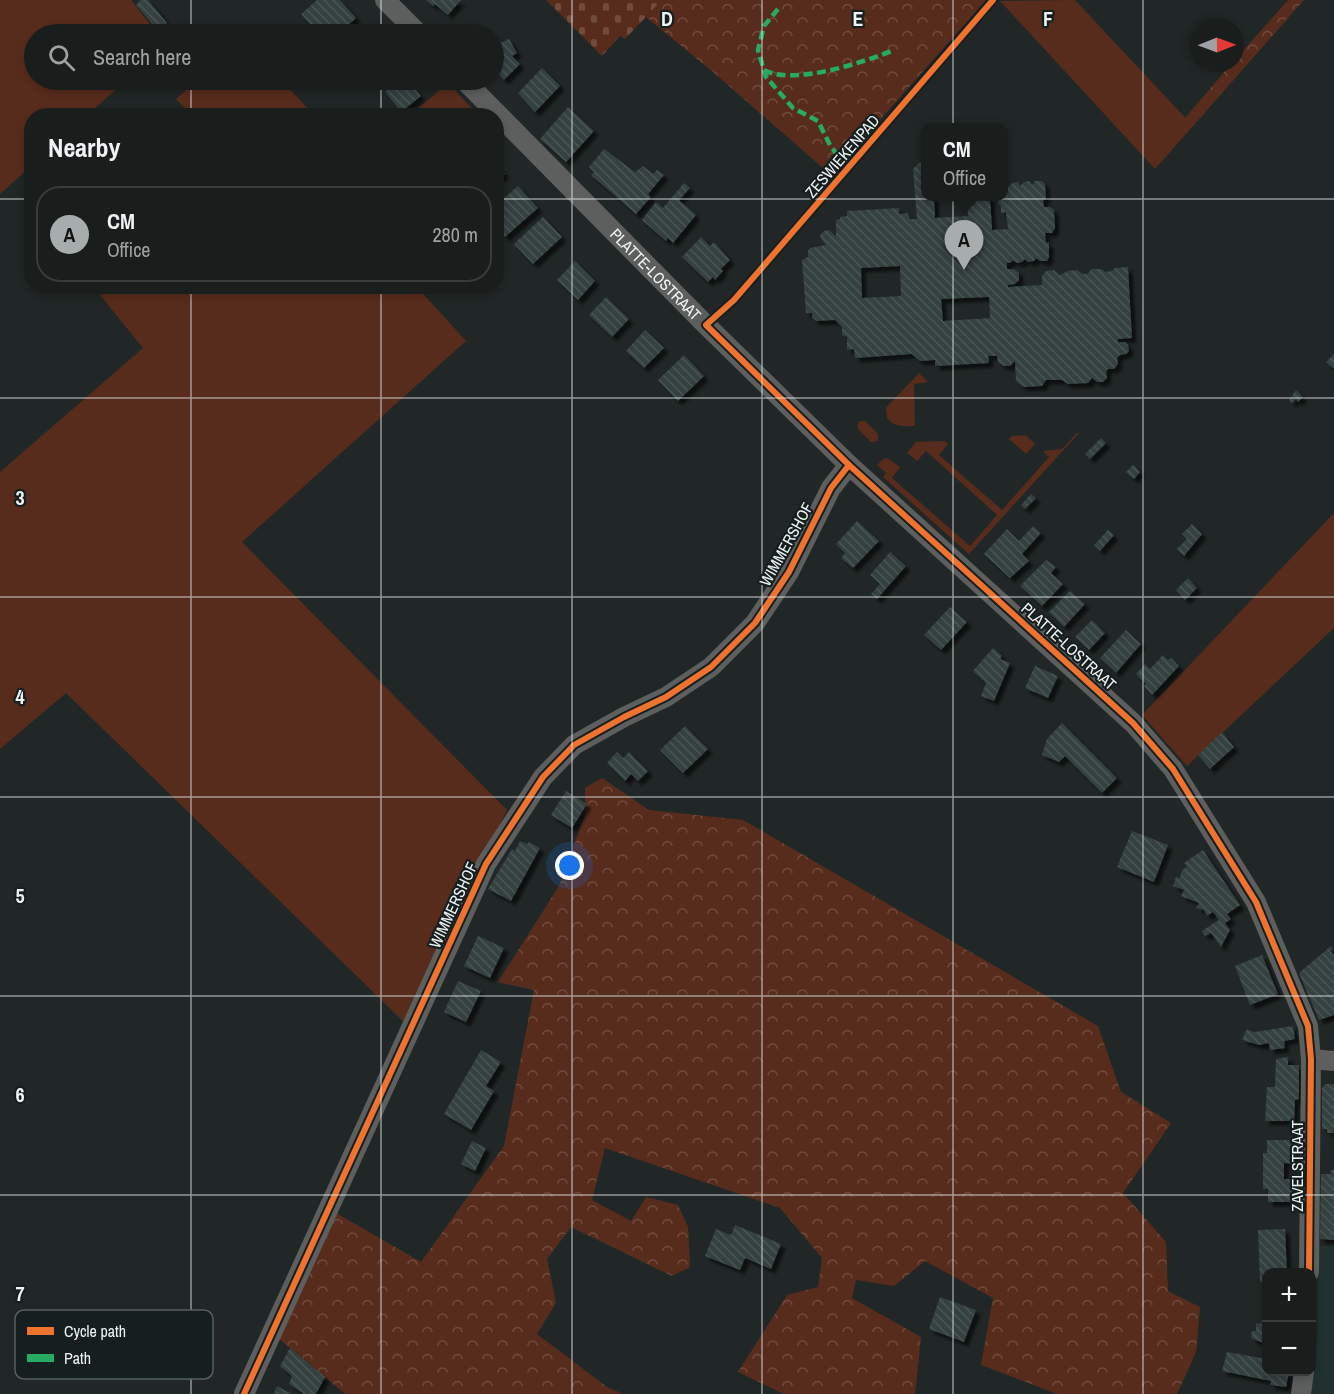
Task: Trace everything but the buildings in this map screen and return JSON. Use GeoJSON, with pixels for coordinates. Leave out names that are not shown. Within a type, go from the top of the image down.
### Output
{"type":"FeatureCollection","features":[{"type":"Feature","properties":{"kind":"street"},"geometry":{"type":"LineString","coordinates":[[385,0],[409,24]]}},
{"type":"Feature","properties":{"kind":"street","name":"PLATTE-LOSTRAAT"},"geometry":{"type":"LineString","coordinates":[[474,90],[492,108]]}},
{"type":"Feature","properties":{"kind":"street","name":"PLATTE-LOSTRAAT"},"geometry":{"type":"LineString","coordinates":[[504,120],[714,333],[849,465],[1133,723],[1173,769],[1256,902],[1308,1026],[1311,1059]]}},
{"type":"Feature","properties":{"kind":"street","name":"WIMMERSHOF"},"geometry":{"type":"LineString","coordinates":[[244,1394],[486,864],[518,814],[543,777],[574,745],[675,691],[711,667],[755,622],[789,572],[831,488],[849,465]]}},
{"type":"Feature","properties":{"kind":"street"},"geometry":{"type":"LineString","coordinates":[[1311,1059],[1334,1061]]}},
{"type":"Feature","properties":{"kind":"street","name":"ZAVELSTRAAT"},"geometry":{"type":"LineString","coordinates":[[1309,1268],[1311,1059]]}},
{"type":"Feature","properties":{"kind":"street"},"geometry":{"type":"LineString","coordinates":[[1301,1394],[1303,1376]]}},
{"type":"Feature","properties":{"kind":"shaded area"},"geometry":{"type":"Polygon","coordinates":[[[1317,1246],[1334,1246],[1334,1394],[1311,1394],[1314,1376],[1316,1376],[1317,1246]]]}},
{"type":"Feature","properties":{"kind":"green space"},"geometry":{"type":"Polygon","coordinates":[[[0,0],[131,0],[150,24],[24,24],[24,90],[116,90],[95,108],[24,108],[24,172],[0,194],[0,0]]]}},
{"type":"Feature","properties":{"kind":"green space"},"geometry":{"type":"Polygon","coordinates":[[[546,0],[662,0],[625,39],[620,36],[602,56],[546,0]]]}},
{"type":"Feature","properties":{"kind":"green space"},"geometry":{"type":"Polygon","coordinates":[[[662,0],[986,0],[831,175],[646,17],[662,0]]]}},
{"type":"Feature","properties":{"kind":"green space"},"geometry":{"type":"Polygon","coordinates":[[[1075,0],[1193,126],[1155,169],[1000,1],[1075,0]]]}},
{"type":"Feature","properties":{"kind":"green space"},"geometry":{"type":"Polygon","coordinates":[[[1288,0],[1304,0],[1244,68],[1244,50],[1288,0]]]}},
{"type":"Feature","properties":{"kind":"green space"},"geometry":{"type":"Polygon","coordinates":[[[1224,72],[1241,72],[1193,126],[1185,118],[1224,72]]]}},
{"type":"Feature","properties":{"kind":"green space"},"geometry":{"type":"Polygon","coordinates":[[[186,90],[290,90],[307,108],[184,108],[176,99],[186,90]]]}},
{"type":"Feature","properties":{"kind":"green space"},"geometry":{"type":"Polygon","coordinates":[[[440,90],[455,90],[471,108],[418,108],[440,90]]]}},
{"type":"Feature","properties":{"kind":"green space"},"geometry":{"type":"Polygon","coordinates":[[[423,294],[466,341],[242,542],[507,810],[404,1022],[66,693],[0,749],[0,472],[143,348],[100,295],[423,294]]]}},
{"type":"Feature","properties":{"kind":"green space"},"geometry":{"type":"Polygon","coordinates":[[[919,373],[928,382],[914,384],[915,426],[900,426],[893,423],[887,418],[886,408],[919,373]]]}},
{"type":"Feature","properties":{"kind":"green space"},"geometry":{"type":"Polygon","coordinates":[[[865,421],[878,434],[878,441],[871,442],[858,429],[858,422],[865,421]]]}},
{"type":"Feature","properties":{"kind":"green space"},"geometry":{"type":"Polygon","coordinates":[[[1079,433],[969,554],[883,477],[886,473],[877,465],[887,458],[900,467],[892,478],[970,546],[997,515],[926,451],[917,461],[907,453],[916,442],[945,441],[948,444],[939,455],[1002,510],[1049,457],[1043,451],[1062,449],[1079,433]]]}},
{"type":"Feature","properties":{"kind":"green space"},"geometry":{"type":"Polygon","coordinates":[[[1025,435],[1035,444],[1026,454],[1009,439],[1012,436],[1025,435]]]}},
{"type":"Feature","properties":{"kind":"green space"},"geometry":{"type":"Polygon","coordinates":[[[1334,513],[1334,628],[1187,766],[1142,715],[1334,513]]]}},
{"type":"Feature","properties":{"kind":"green space"},"geometry":{"type":"Polygon","coordinates":[[[602,778],[649,810],[743,820],[1098,1026],[1121,1092],[1171,1123],[1123,1193],[1166,1242],[1168,1291],[1200,1307],[1196,1352],[1177,1394],[1057,1394],[981,1365],[993,1298],[925,1261],[894,1286],[856,1280],[852,1298],[921,1337],[915,1394],[784,1394],[738,1372],[787,1295],[818,1287],[822,1258],[780,1208],[605,1148],[592,1200],[631,1221],[646,1197],[678,1205],[688,1227],[690,1267],[672,1276],[571,1227],[547,1259],[556,1303],[537,1334],[607,1387],[623,1394],[345,1394],[272,1333],[329,1209],[421,1262],[504,1146],[534,990],[498,982],[559,886],[585,815],[585,788],[602,778]]]}},
{"type":"Feature","properties":{"kind":"marked path"},"geometry":{"type":"LineString","coordinates":[[778,9],[764,26],[758,50],[766,77],[793,108],[818,121],[831,147],[849,168]]}},
{"type":"Feature","properties":{"kind":"marked path"},"geometry":{"type":"LineString","coordinates":[[764,70],[777,74],[810,74],[848,66],[894,50]]}},
{"type":"Feature","properties":{"kind":"cycle path","name":"ZESWIEKENPAD"},"geometry":{"type":"LineString","coordinates":[[993,0],[734,300],[706,325],[849,465],[1133,723],[1173,769],[1256,902],[1308,1026],[1311,1059],[1309,1268]]}},
{"type":"Feature","properties":{"kind":"cycle path"},"geometry":{"type":"LineString","coordinates":[[244,1394],[486,864],[543,777],[574,745],[666,697],[711,667],[755,623],[789,572],[831,488],[849,465]]}},
{"type":"Feature","properties":{"kind":"place","name":"CM"},"geometry":{"type":"Point","coordinates":[964,270]}}]}
